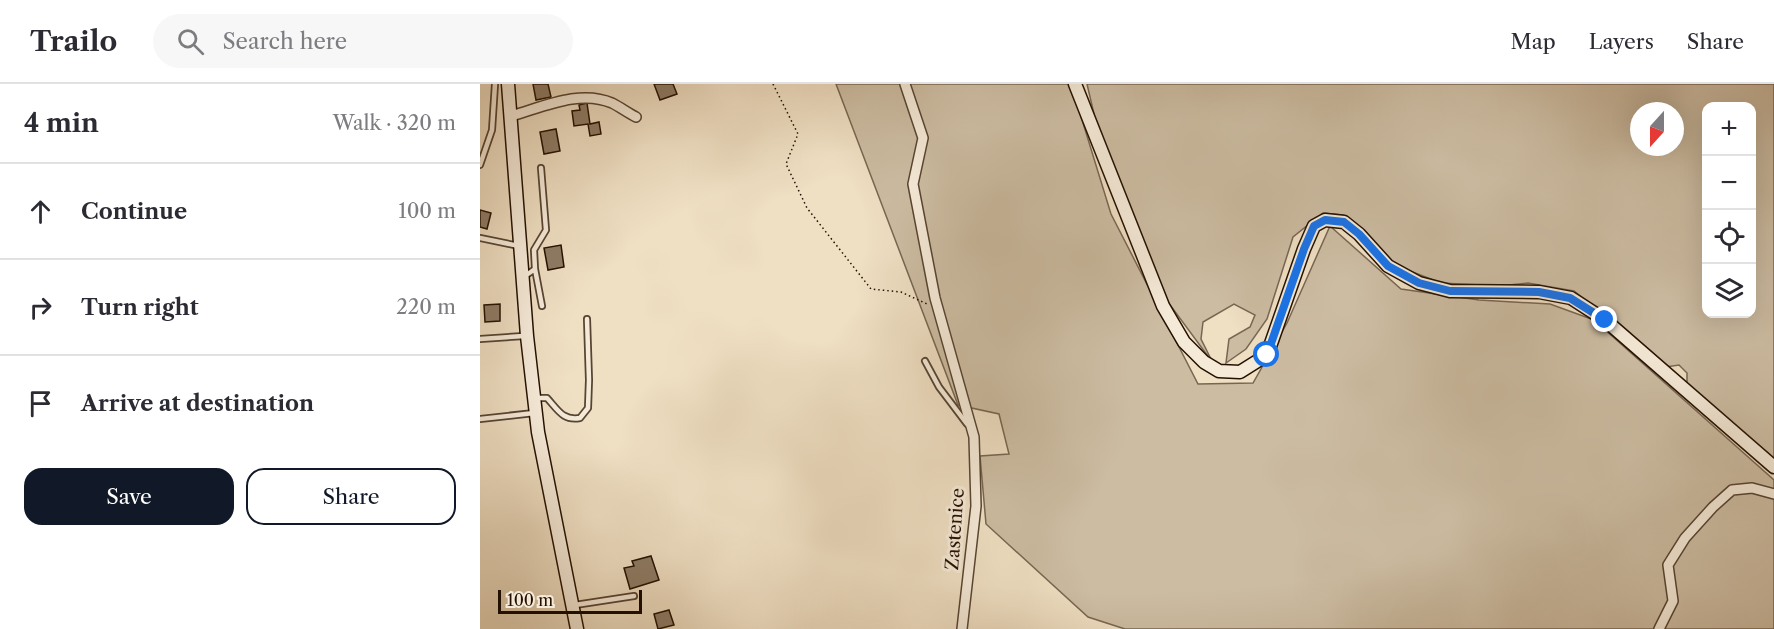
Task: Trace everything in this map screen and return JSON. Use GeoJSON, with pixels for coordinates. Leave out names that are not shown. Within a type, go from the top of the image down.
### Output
{"type":"FeatureCollection","features":[{"type":"Feature","properties":{"kind":"main road"},"geometry":{"type":"LineString","coordinates":[[508,84],[527,336],[538,432],[577,629]]}},
{"type":"Feature","properties":{"kind":"main road"},"geometry":{"type":"LineString","coordinates":[[1075,84],[1163,306],[1184,342],[1203,362],[1219,371],[1240,372],[1267,355],[1314,226],[1325,220],[1344,222],[1359,234],[1388,266],[1419,283],[1450,291],[1539,292],[1570,298],[1605,320],[1774,467]]}},
{"type":"Feature","properties":{"kind":"street","name":"Zastenice"},"geometry":{"type":"LineString","coordinates":[[905,84],[922,138],[913,184],[938,309],[973,431],[976,506],[962,629]]}},
{"type":"Feature","properties":{"kind":"street"},"geometry":{"type":"LineString","coordinates":[[511,116],[570,99],[591,98],[611,103],[636,117]]}},
{"type":"Feature","properties":{"kind":"street"},"geometry":{"type":"LineString","coordinates":[[1659,629],[1673,601],[1668,565],[1685,538],[1732,490],[1752,488],[1774,494]]}},
{"type":"Feature","properties":{"kind":"lane"},"geometry":{"type":"LineString","coordinates":[[480,165],[492,130],[495,84]]}},
{"type":"Feature","properties":{"kind":"lane"},"geometry":{"type":"LineString","coordinates":[[541,168],[546,230],[534,250],[542,306]]}},
{"type":"Feature","properties":{"kind":"lane"},"geometry":{"type":"LineString","coordinates":[[480,238],[521,247]]}},
{"type":"Feature","properties":{"kind":"lane"},"geometry":{"type":"LineString","coordinates":[[523,277],[535,269]]}},
{"type":"Feature","properties":{"kind":"lane"},"geometry":{"type":"LineString","coordinates":[[535,398],[547,398],[562,416],[571,420],[580,418],[588,408],[586,320]]}},
{"type":"Feature","properties":{"kind":"lane"},"geometry":{"type":"LineString","coordinates":[[480,339],[527,336]]}},
{"type":"Feature","properties":{"kind":"lane"},"geometry":{"type":"LineString","coordinates":[[925,361],[939,387],[973,431]]}},
{"type":"Feature","properties":{"kind":"lane"},"geometry":{"type":"LineString","coordinates":[[480,419],[537,412]]}},
{"type":"Feature","properties":{"kind":"lane"},"geometry":{"type":"LineString","coordinates":[[573,606],[634,596]]}},
{"type":"Feature","properties":{"kind":"path"},"geometry":{"type":"LineString","coordinates":[[773,84],[798,134],[786,164],[807,208],[871,289],[901,292],[938,309]]}},
{"type":"Feature","properties":{"kind":"shaded area"},"geometry":{"type":"Polygon","coordinates":[[[836,84],[1071,84],[1111,214],[1198,384],[1253,383],[1287,323],[1330,226],[1401,289],[1479,300],[1550,304],[1594,320],[1774,480],[1774,629],[1125,629],[1088,617],[986,524],[980,456],[1009,454],[999,414],[958,405],[836,84]]]}},
{"type":"Feature","properties":{"kind":"shaded area"},"geometry":{"type":"Polygon","coordinates":[[[1087,84],[1774,84],[1774,459],[1687,387],[1687,373],[1679,365],[1666,367],[1574,291],[1528,283],[1499,286],[1441,283],[1392,264],[1367,233],[1343,215],[1323,213],[1293,237],[1267,319],[1246,349],[1226,363],[1229,339],[1250,327],[1255,315],[1234,304],[1203,322],[1201,339],[1213,363],[1159,290],[1104,157],[1087,84]]]}},
{"type":"Feature","properties":{"kind":"building"},"geometry":{"type":"Polygon","coordinates":[[[533,84],[548,84],[551,97],[536,100],[533,84]]]}},
{"type":"Feature","properties":{"kind":"building"},"geometry":{"type":"Polygon","coordinates":[[[654,84],[673,84],[677,94],[660,100],[654,84]]]}},
{"type":"Feature","properties":{"kind":"building"},"geometry":{"type":"Polygon","coordinates":[[[587,103],[590,124],[599,122],[601,134],[590,136],[588,124],[574,126],[572,111],[580,110],[579,105],[587,103]]]}},
{"type":"Feature","properties":{"kind":"building"},"geometry":{"type":"Polygon","coordinates":[[[556,129],[560,151],[544,154],[540,132],[556,129]]]}},
{"type":"Feature","properties":{"kind":"building"},"geometry":{"type":"Polygon","coordinates":[[[480,210],[491,213],[487,229],[480,227],[480,210]]]}},
{"type":"Feature","properties":{"kind":"building"},"geometry":{"type":"Polygon","coordinates":[[[561,245],[564,267],[548,270],[544,248],[561,245]]]}},
{"type":"Feature","properties":{"kind":"building"},"geometry":{"type":"Polygon","coordinates":[[[500,304],[500,321],[485,322],[484,305],[500,304]]]}},
{"type":"Feature","properties":{"kind":"building"},"geometry":{"type":"Polygon","coordinates":[[[651,556],[659,580],[630,589],[624,568],[634,566],[632,561],[651,556]]]}},
{"type":"Feature","properties":{"kind":"building"},"geometry":{"type":"Polygon","coordinates":[[[669,610],[674,625],[658,629],[654,614],[669,610]]]}},
{"type":"Feature","properties":{"kind":"route"},"geometry":{"type":"LineString","coordinates":[[1267,355],[1304,249],[1314,226],[1325,220],[1344,222],[1359,234],[1388,266],[1419,283],[1450,291],[1539,292],[1570,298],[1605,320]]}}]}
